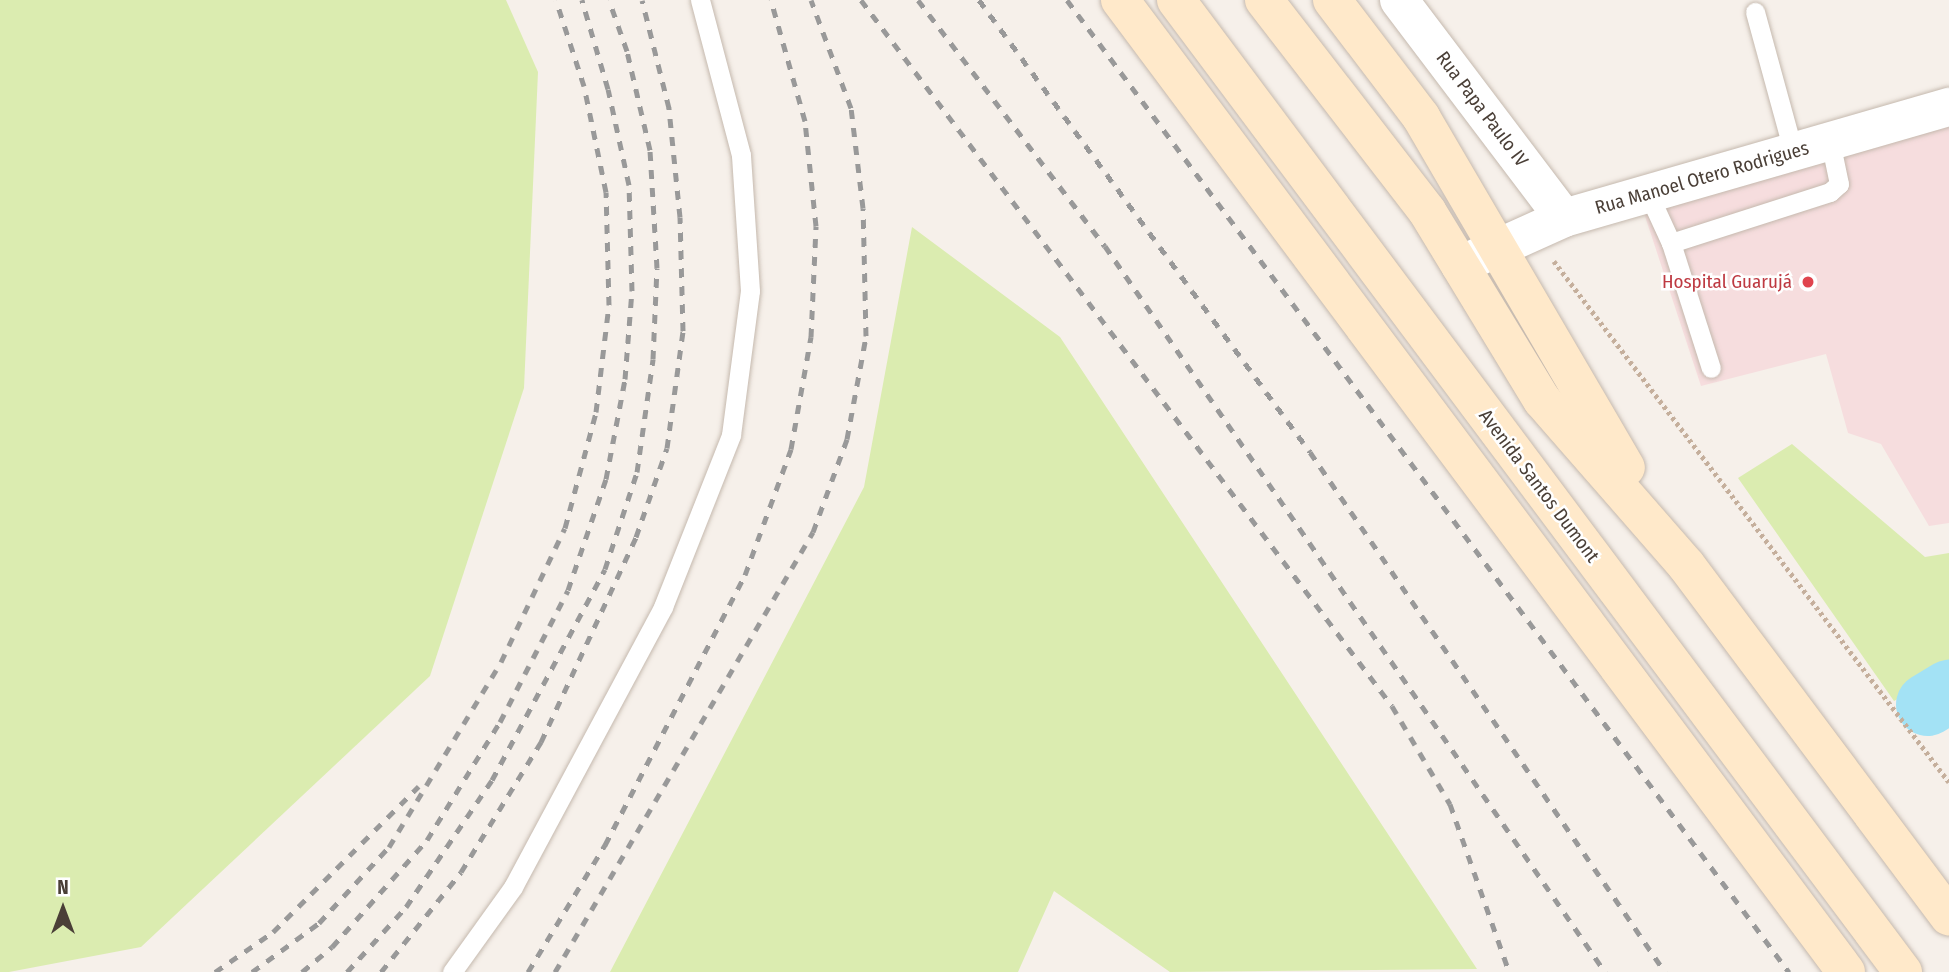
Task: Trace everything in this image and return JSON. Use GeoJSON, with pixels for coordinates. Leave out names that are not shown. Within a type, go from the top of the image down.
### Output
{"type":"FeatureCollection","features":[{"type":"Feature","properties":{"kind":"main road"},"geometry":{"type":"LineString","coordinates":[[1120,0],[1846,972]]}},
{"type":"Feature","properties":{"kind":"main road","name":"Avenida Santos Dumont"},"geometry":{"type":"LineString","coordinates":[[1175,0],[1903,972]]}},
{"type":"Feature","properties":{"kind":"main road"},"geometry":{"type":"LineString","coordinates":[[1264,0],[1427,211],[1542,400],[1686,565],[1949,916]]}},
{"type":"Feature","properties":{"kind":"main road"},"geometry":{"type":"LineString","coordinates":[[1332,0],[1421,117],[1494,246],[1686,565]]}},
{"type":"Feature","properties":{"kind":"street","name":"Rua Papa Paulo IV"},"geometry":{"type":"LineString","coordinates":[[1399,0],[1548,224]]}},
{"type":"Feature","properties":{"kind":"street","name":"Rua Manoel Otero Rodrigues"},"geometry":{"type":"LineString","coordinates":[[1460,265],[1494,246],[1548,224],[1949,107]]}},
{"type":"Feature","properties":{"kind":"lane"},"geometry":{"type":"LineString","coordinates":[[452,972],[513,887],[663,607],[731,435],[750,291],[741,155],[700,0]]}},
{"type":"Feature","properties":{"kind":"lane"},"geometry":{"type":"LineString","coordinates":[[1755,12],[1793,151]]}},
{"type":"Feature","properties":{"kind":"lane"},"geometry":{"type":"LineString","coordinates":[[1671,243],[1830,192],[1839,184],[1830,141]]}},
{"type":"Feature","properties":{"kind":"lane"},"geometry":{"type":"LineString","coordinates":[[1648,193],[1671,243],[1711,368]]}},
{"type":"Feature","properties":{"kind":"path"},"geometry":{"type":"LineString","coordinates":[[1548,224],[1949,782]]}},
{"type":"Feature","properties":{"kind":"shaded area","name":"Hospital Guarujá"},"geometry":{"type":"Polygon","coordinates":[[[1949,119],[1949,523],[1929,526],[1881,444],[1848,433],[1826,354],[1701,386],[1643,210],[1949,119]]]}},
{"type":"Feature","properties":{"kind":"green space"},"geometry":{"type":"Polygon","coordinates":[[[0,0],[506,0],[538,72],[524,388],[430,676],[141,947],[9,972],[0,972],[0,0]]]}},
{"type":"Feature","properties":{"kind":"green space"},"geometry":{"type":"Polygon","coordinates":[[[912,227],[1060,337],[1477,969],[1170,972],[1054,891],[1018,972],[610,972],[864,487],[912,227]]]}},
{"type":"Feature","properties":{"kind":"green space"},"geometry":{"type":"Polygon","coordinates":[[[1792,444],[1925,557],[1949,553],[1949,672],[1894,701],[1738,478],[1792,444]]]}},
{"type":"Feature","properties":{"kind":"waterway"},"geometry":{"type":"LineString","coordinates":[[1927,704],[1949,691]]}},
{"type":"Feature","properties":{"kind":"railway"},"geometry":{"type":"LineString","coordinates":[[252,972],[319,923],[389,847],[501,662],[565,528],[596,412],[609,305],[606,192],[584,86],[556,0]]}},
{"type":"Feature","properties":{"kind":"railway"},"geometry":{"type":"LineString","coordinates":[[302,972],[332,947],[427,840],[500,722],[568,590],[606,479],[625,379],[632,291],[629,185],[608,89],[582,0]]}},
{"type":"Feature","properties":{"kind":"railway"},"geometry":{"type":"LineString","coordinates":[[347,972],[406,907],[492,780],[605,569],[637,472],[653,359],[657,268],[650,150],[627,51],[609,0]]}},
{"type":"Feature","properties":{"kind":"railway"},"geometry":{"type":"LineString","coordinates":[[381,972],[461,872],[541,742],[636,537],[667,448],[683,331],[680,217],[669,108],[642,0]]}},
{"type":"Feature","properties":{"kind":"railway"},"geometry":{"type":"LineString","coordinates":[[528,972],[605,845],[745,575],[791,449],[811,337],[816,226],[805,121],[771,0]]}},
{"type":"Feature","properties":{"kind":"railway"},"geometry":{"type":"LineString","coordinates":[[555,972],[813,532],[847,439],[866,336],[863,208],[851,108],[811,0]]}},
{"type":"Feature","properties":{"kind":"railway"},"geometry":{"type":"LineString","coordinates":[[861,0],[1392,706],[1450,804],[1509,972]]}},
{"type":"Feature","properties":{"kind":"railway"},"geometry":{"type":"LineString","coordinates":[[918,0],[1105,246],[1605,972]]}},
{"type":"Feature","properties":{"kind":"railway"},"geometry":{"type":"LineString","coordinates":[[979,0],[1310,452],[1665,972]]}},
{"type":"Feature","properties":{"kind":"railway"},"geometry":{"type":"LineString","coordinates":[[1067,0],[1789,972]]}},
{"type":"Feature","properties":{"kind":"railway"},"geometry":{"type":"LineString","coordinates":[[215,972],[273,932],[419,786]]}},
{"type":"Feature","properties":{"kind":"place","name":"Hospital Guarujá"},"geometry":{"type":"Point","coordinates":[1808,282]}}]}
